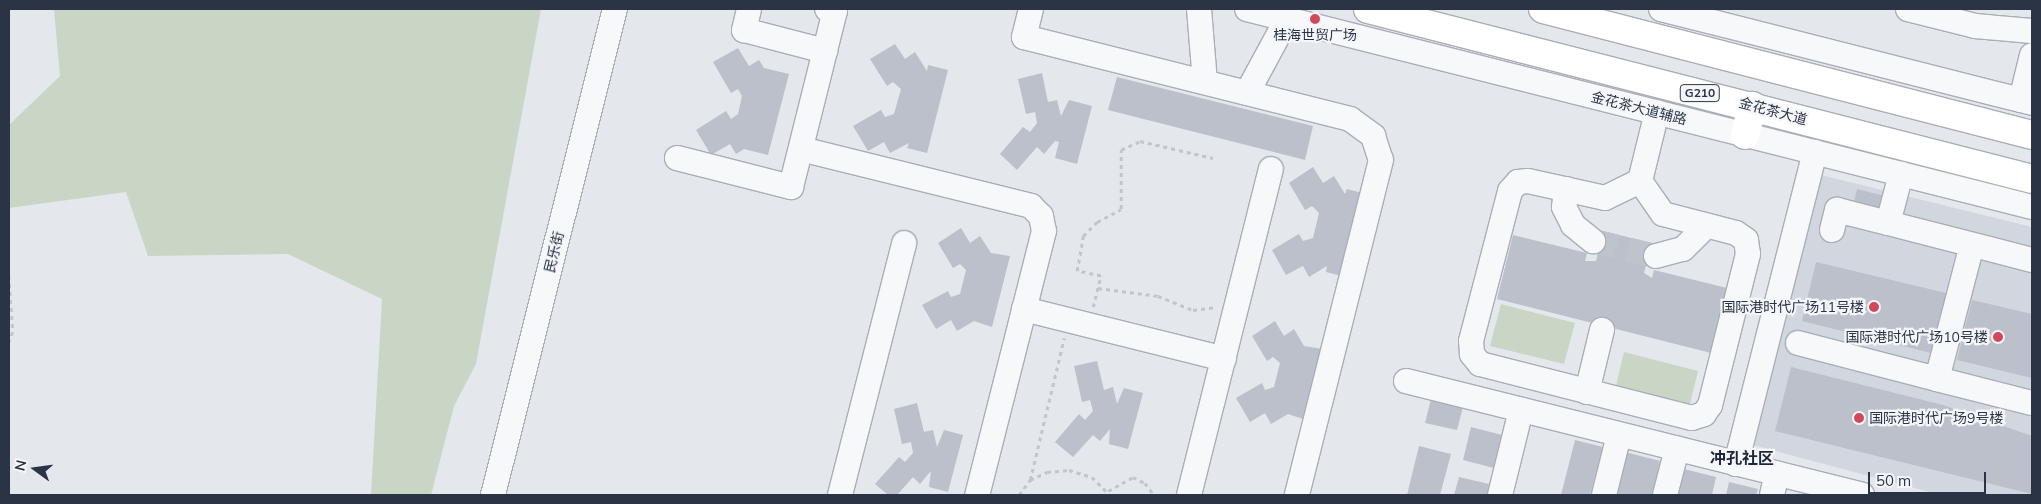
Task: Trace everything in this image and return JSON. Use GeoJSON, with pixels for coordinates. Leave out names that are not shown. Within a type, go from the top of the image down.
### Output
{"type":"FeatureCollection","features":[{"type":"Feature","properties":{"kind":"highway","name":"金花茶大道"},"geometry":{"type":"LineString","coordinates":[[1368,9],[2032,179]]}},
{"type":"Feature","properties":{"kind":"highway"},"geometry":{"type":"LineString","coordinates":[[1543,9],[2032,134]]}},
{"type":"Feature","properties":{"kind":"highway"},"geometry":{"type":"LineString","coordinates":[[1745,134],[1752,106]]}},
{"type":"Feature","properties":{"kind":"street","name":"民乐街"},"geometry":{"type":"LineString","coordinates":[[493,495],[616,9]]}},
{"type":"Feature","properties":{"kind":"street"},"geometry":{"type":"LineString","coordinates":[[749,9],[744,30],[825,51]]}},
{"type":"Feature","properties":{"kind":"street"},"geometry":{"type":"LineString","coordinates":[[677,158],[791,187],[835,11],[827,9]]}},
{"type":"Feature","properties":{"kind":"street"},"geometry":{"type":"LineString","coordinates":[[1032,9],[1024,37],[1350,119],[1374,136],[1381,160],[1297,495]]}},
{"type":"Feature","properties":{"kind":"street"},"geometry":{"type":"LineString","coordinates":[[1199,9],[1205,82]]}},
{"type":"Feature","properties":{"kind":"street","name":"金花茶大道辅路"},"geometry":{"type":"LineString","coordinates":[[1247,9],[2032,207]]}},
{"type":"Feature","properties":{"kind":"street"},"geometry":{"type":"LineString","coordinates":[[1661,9],[2026,102],[2032,55]]}},
{"type":"Feature","properties":{"kind":"street"},"geometry":{"type":"LineString","coordinates":[[1908,9],[1975,26],[2032,31]]}},
{"type":"Feature","properties":{"kind":"street"},"geometry":{"type":"LineString","coordinates":[[1247,93],[1288,19]]}},
{"type":"Feature","properties":{"kind":"street"},"geometry":{"type":"LineString","coordinates":[[1640,181],[1605,198],[1528,180],[1518,182],[1510,191],[1471,341],[1472,354],[1480,364],[1692,418],[1704,414],[1710,405],[1748,254],[1746,240],[1736,233],[1663,214],[1640,181],[1657,112]]}},
{"type":"Feature","properties":{"kind":"street"},"geometry":{"type":"LineString","coordinates":[[801,149],[1031,206],[1041,216],[1044,231],[977,495]]}},
{"type":"Feature","properties":{"kind":"street"},"geometry":{"type":"LineString","coordinates":[[1736,464],[1815,152]]}},
{"type":"Feature","properties":{"kind":"street"},"geometry":{"type":"LineString","coordinates":[[1189,495],[1271,169]]}},
{"type":"Feature","properties":{"kind":"street"},"geometry":{"type":"LineString","coordinates":[[1888,223],[1901,174]]}},
{"type":"Feature","properties":{"kind":"street"},"geometry":{"type":"LineString","coordinates":[[1566,189],[1564,207],[1573,224],[1593,241]]}},
{"type":"Feature","properties":{"kind":"street"},"geometry":{"type":"LineString","coordinates":[[1832,230],[1837,210],[2032,260]]}},
{"type":"Feature","properties":{"kind":"street"},"geometry":{"type":"LineString","coordinates":[[1656,256],[1683,249],[1706,226]]}},
{"type":"Feature","properties":{"kind":"street"},"geometry":{"type":"LineString","coordinates":[[840,495],[904,243]]}},
{"type":"Feature","properties":{"kind":"street"},"geometry":{"type":"LineString","coordinates":[[1937,379],[1972,245]]}},
{"type":"Feature","properties":{"kind":"street"},"geometry":{"type":"LineString","coordinates":[[1024,309],[1224,359]]}},
{"type":"Feature","properties":{"kind":"street"},"geometry":{"type":"LineString","coordinates":[[1587,392],[1602,330]]}},
{"type":"Feature","properties":{"kind":"street"},"geometry":{"type":"LineString","coordinates":[[1798,343],[2032,403]]}},
{"type":"Feature","properties":{"kind":"street"},"geometry":{"type":"LineString","coordinates":[[1406,381],[1736,464],[1774,485],[1862,495]]}},
{"type":"Feature","properties":{"kind":"street"},"geometry":{"type":"LineString","coordinates":[[1500,495],[1521,410]]}},
{"type":"Feature","properties":{"kind":"street"},"geometry":{"type":"LineString","coordinates":[[1604,495],[1619,434]]}},
{"type":"Feature","properties":{"kind":"street"},"geometry":{"type":"LineString","coordinates":[[1665,495],[1677,449]]}},
{"type":"Feature","properties":{"kind":"path"},"geometry":{"type":"LineString","coordinates":[[1019,495],[1030,480],[1078,322],[1098,288],[1101,276],[1077,271],[1083,236],[1097,222],[1121,209],[1121,150],[1140,141],[1213,158]]}},
{"type":"Feature","properties":{"kind":"path"},"geometry":{"type":"LineString","coordinates":[[9,276],[13,332],[9,342]]}},
{"type":"Feature","properties":{"kind":"path"},"geometry":{"type":"LineString","coordinates":[[1098,288],[1158,296],[1193,310],[1213,305],[1235,314]]}},
{"type":"Feature","properties":{"kind":"path"},"geometry":{"type":"LineString","coordinates":[[1030,480],[1047,472],[1069,470],[1092,477],[1110,495]]}},
{"type":"Feature","properties":{"kind":"path"},"geometry":{"type":"LineString","coordinates":[[1108,491],[1132,477],[1145,483],[1154,495]]}},
{"type":"Feature","properties":{"kind":"shaded area"},"geometry":{"type":"Polygon","coordinates":[[[1821,175],[2032,227],[2032,495],[1941,495],[1753,445],[1821,175]]]}},
{"type":"Feature","properties":{"kind":"green space"},"geometry":{"type":"Polygon","coordinates":[[[54,9],[541,9],[476,364],[454,406],[431,495],[371,495],[382,299],[288,254],[148,256],[126,192],[9,208],[9,125],[60,76],[54,9]]]}},
{"type":"Feature","properties":{"kind":"green space"},"geometry":{"type":"Polygon","coordinates":[[[1501,304],[1575,323],[1564,364],[1490,346],[1501,304]]]}},
{"type":"Feature","properties":{"kind":"green space"},"geometry":{"type":"Polygon","coordinates":[[[1624,352],[1698,371],[1688,412],[1614,394],[1624,352]]]}},
{"type":"Feature","properties":{"kind":"building"},"geometry":{"type":"Polygon","coordinates":[[[895,44],[905,59],[915,52],[927,71],[928,65],[948,70],[927,153],[907,148],[909,143],[890,153],[884,142],[868,151],[853,126],[881,110],[885,117],[894,114],[901,89],[893,82],[887,86],[870,59],[895,44]]]}},
{"type":"Feature","properties":{"kind":"building"},"geometry":{"type":"Polygon","coordinates":[[[738,48],[749,66],[759,60],[764,68],[789,74],[768,155],[744,149],[736,154],[730,144],[711,155],[696,130],[726,111],[731,119],[738,114],[742,96],[738,89],[731,93],[713,62],[738,48]]]}},
{"type":"Feature","properties":{"kind":"building"},"geometry":{"type":"Polygon","coordinates":[[[1042,73],[1048,102],[1057,100],[1061,116],[1069,100],[1092,106],[1077,164],[1055,158],[1059,142],[1055,141],[1044,154],[1037,147],[1017,170],[1000,154],[1023,127],[1030,132],[1037,123],[1035,112],[1026,114],[1018,79],[1042,73]]]}},
{"type":"Feature","properties":{"kind":"building"},"geometry":{"type":"Polygon","coordinates":[[[1117,77],[1313,126],[1305,160],[1108,110],[1117,77]]]}},
{"type":"Feature","properties":{"kind":"building"},"geometry":{"type":"Polygon","coordinates":[[[1313,167],[1323,183],[1334,176],[1345,194],[1347,189],[1366,194],[1346,277],[1326,272],[1327,266],[1309,277],[1303,266],[1286,275],[1272,250],[1299,234],[1303,241],[1313,238],[1319,213],[1312,206],[1305,210],[1289,183],[1313,167]]]}},
{"type":"Feature","properties":{"kind":"building"},"geometry":{"type":"Polygon","coordinates":[[[1857,189],[1885,196],[1881,214],[1853,207],[1857,189]]]}},
{"type":"Feature","properties":{"kind":"building"},"geometry":{"type":"Polygon","coordinates":[[[961,228],[970,243],[980,236],[991,253],[1010,256],[992,327],[974,321],[957,331],[951,320],[936,329],[922,305],[948,291],[951,297],[960,294],[966,270],[960,264],[953,268],[938,243],[961,228]]]}},
{"type":"Feature","properties":{"kind":"building"},"geometry":{"type":"Polygon","coordinates":[[[1603,231],[1652,243],[1644,273],[1652,278],[1654,270],[1731,289],[1715,354],[1497,299],[1513,235],[1587,253],[1585,261],[1596,261],[1603,231]]]}},
{"type":"Feature","properties":{"kind":"building","name":"国际港时代广场11号楼"},"geometry":{"type":"Polygon","coordinates":[[[1816,262],[1946,293],[1931,353],[1802,321],[1816,262]]]}},
{"type":"Feature","properties":{"kind":"building","name":"国际港时代广场10号楼"},"geometry":{"type":"Polygon","coordinates":[[[1972,300],[2032,314],[2032,378],[1957,360],[1972,300]]]}},
{"type":"Feature","properties":{"kind":"building"},"geometry":{"type":"Polygon","coordinates":[[[1275,321],[1284,336],[1294,329],[1304,346],[1323,349],[1306,420],[1288,414],[1271,424],[1265,413],[1250,422],[1236,398],[1262,383],[1265,390],[1274,387],[1280,363],[1273,357],[1267,361],[1252,336],[1275,321]]]}},
{"type":"Feature","properties":{"kind":"building"},"geometry":{"type":"Polygon","coordinates":[[[1097,361],[1104,390],[1113,387],[1117,404],[1124,388],[1143,393],[1128,449],[1109,444],[1110,429],[1100,441],[1093,435],[1073,457],[1055,442],[1079,414],[1085,420],[1093,411],[1090,400],[1082,402],[1074,366],[1097,361]]]}},
{"type":"Feature","properties":{"kind":"building","name":"国际港时代广场9号楼"},"geometry":{"type":"Polygon","coordinates":[[[1791,367],[1943,405],[2032,436],[2032,494],[1775,431],[1791,367]]]}},
{"type":"Feature","properties":{"kind":"building"},"geometry":{"type":"Polygon","coordinates":[[[1431,399],[1463,407],[1457,430],[1425,423],[1431,399]]]}},
{"type":"Feature","properties":{"kind":"building"},"geometry":{"type":"Polygon","coordinates":[[[917,403],[924,432],[933,430],[937,447],[944,430],[963,435],[948,492],[929,487],[931,471],[920,484],[913,477],[897,495],[888,495],[875,484],[899,457],[905,462],[913,453],[911,442],[902,444],[894,409],[917,403]]]}},
{"type":"Feature","properties":{"kind":"building"},"geometry":{"type":"Polygon","coordinates":[[[1471,427],[1502,435],[1494,468],[1463,460],[1471,427]]]}},
{"type":"Feature","properties":{"kind":"building"},"geometry":{"type":"Polygon","coordinates":[[[1575,440],[1603,447],[1590,495],[1561,495],[1575,440]]]}},
{"type":"Feature","properties":{"kind":"building"},"geometry":{"type":"Polygon","coordinates":[[[1419,446],[1451,454],[1440,495],[1407,495],[1419,446]]]}},
{"type":"Feature","properties":{"kind":"building"},"geometry":{"type":"Polygon","coordinates":[[[1625,452],[1660,461],[1652,495],[1614,495],[1625,452]]]}},
{"type":"Feature","properties":{"kind":"building"},"geometry":{"type":"Polygon","coordinates":[[[1684,469],[1716,477],[1712,495],[1678,495],[1684,469]]]}},
{"type":"Feature","properties":{"kind":"building"},"geometry":{"type":"Polygon","coordinates":[[[1459,477],[1489,484],[1487,495],[1454,495],[1459,477]]]}},
{"type":"Feature","properties":{"kind":"building"},"geometry":{"type":"Polygon","coordinates":[[[1729,482],[1758,489],[1756,495],[1726,495],[1729,482]]]}},
{"type":"Feature","properties":{"kind":"tunnel"},"geometry":{"type":"LineString","coordinates":[[1593,241],[1656,256]]}},
{"type":"Feature","properties":{"kind":"place","name":"桂海世贸广场"},"geometry":{"type":"Point","coordinates":[1315,19]}},
{"type":"Feature","properties":{"kind":"place","name":"国际港时代广场11号楼"},"geometry":{"type":"Point","coordinates":[1874,307]}},
{"type":"Feature","properties":{"kind":"place","name":"国际港时代广场10号楼"},"geometry":{"type":"Point","coordinates":[1998,337]}},
{"type":"Feature","properties":{"kind":"place","name":"国际港时代广场9号楼"},"geometry":{"type":"Point","coordinates":[1859,418]}},
{"type":"Feature","properties":{"kind":"district","name":"冲孔社区"},"geometry":{"type":"Point","coordinates":[1742,458]}}]}
